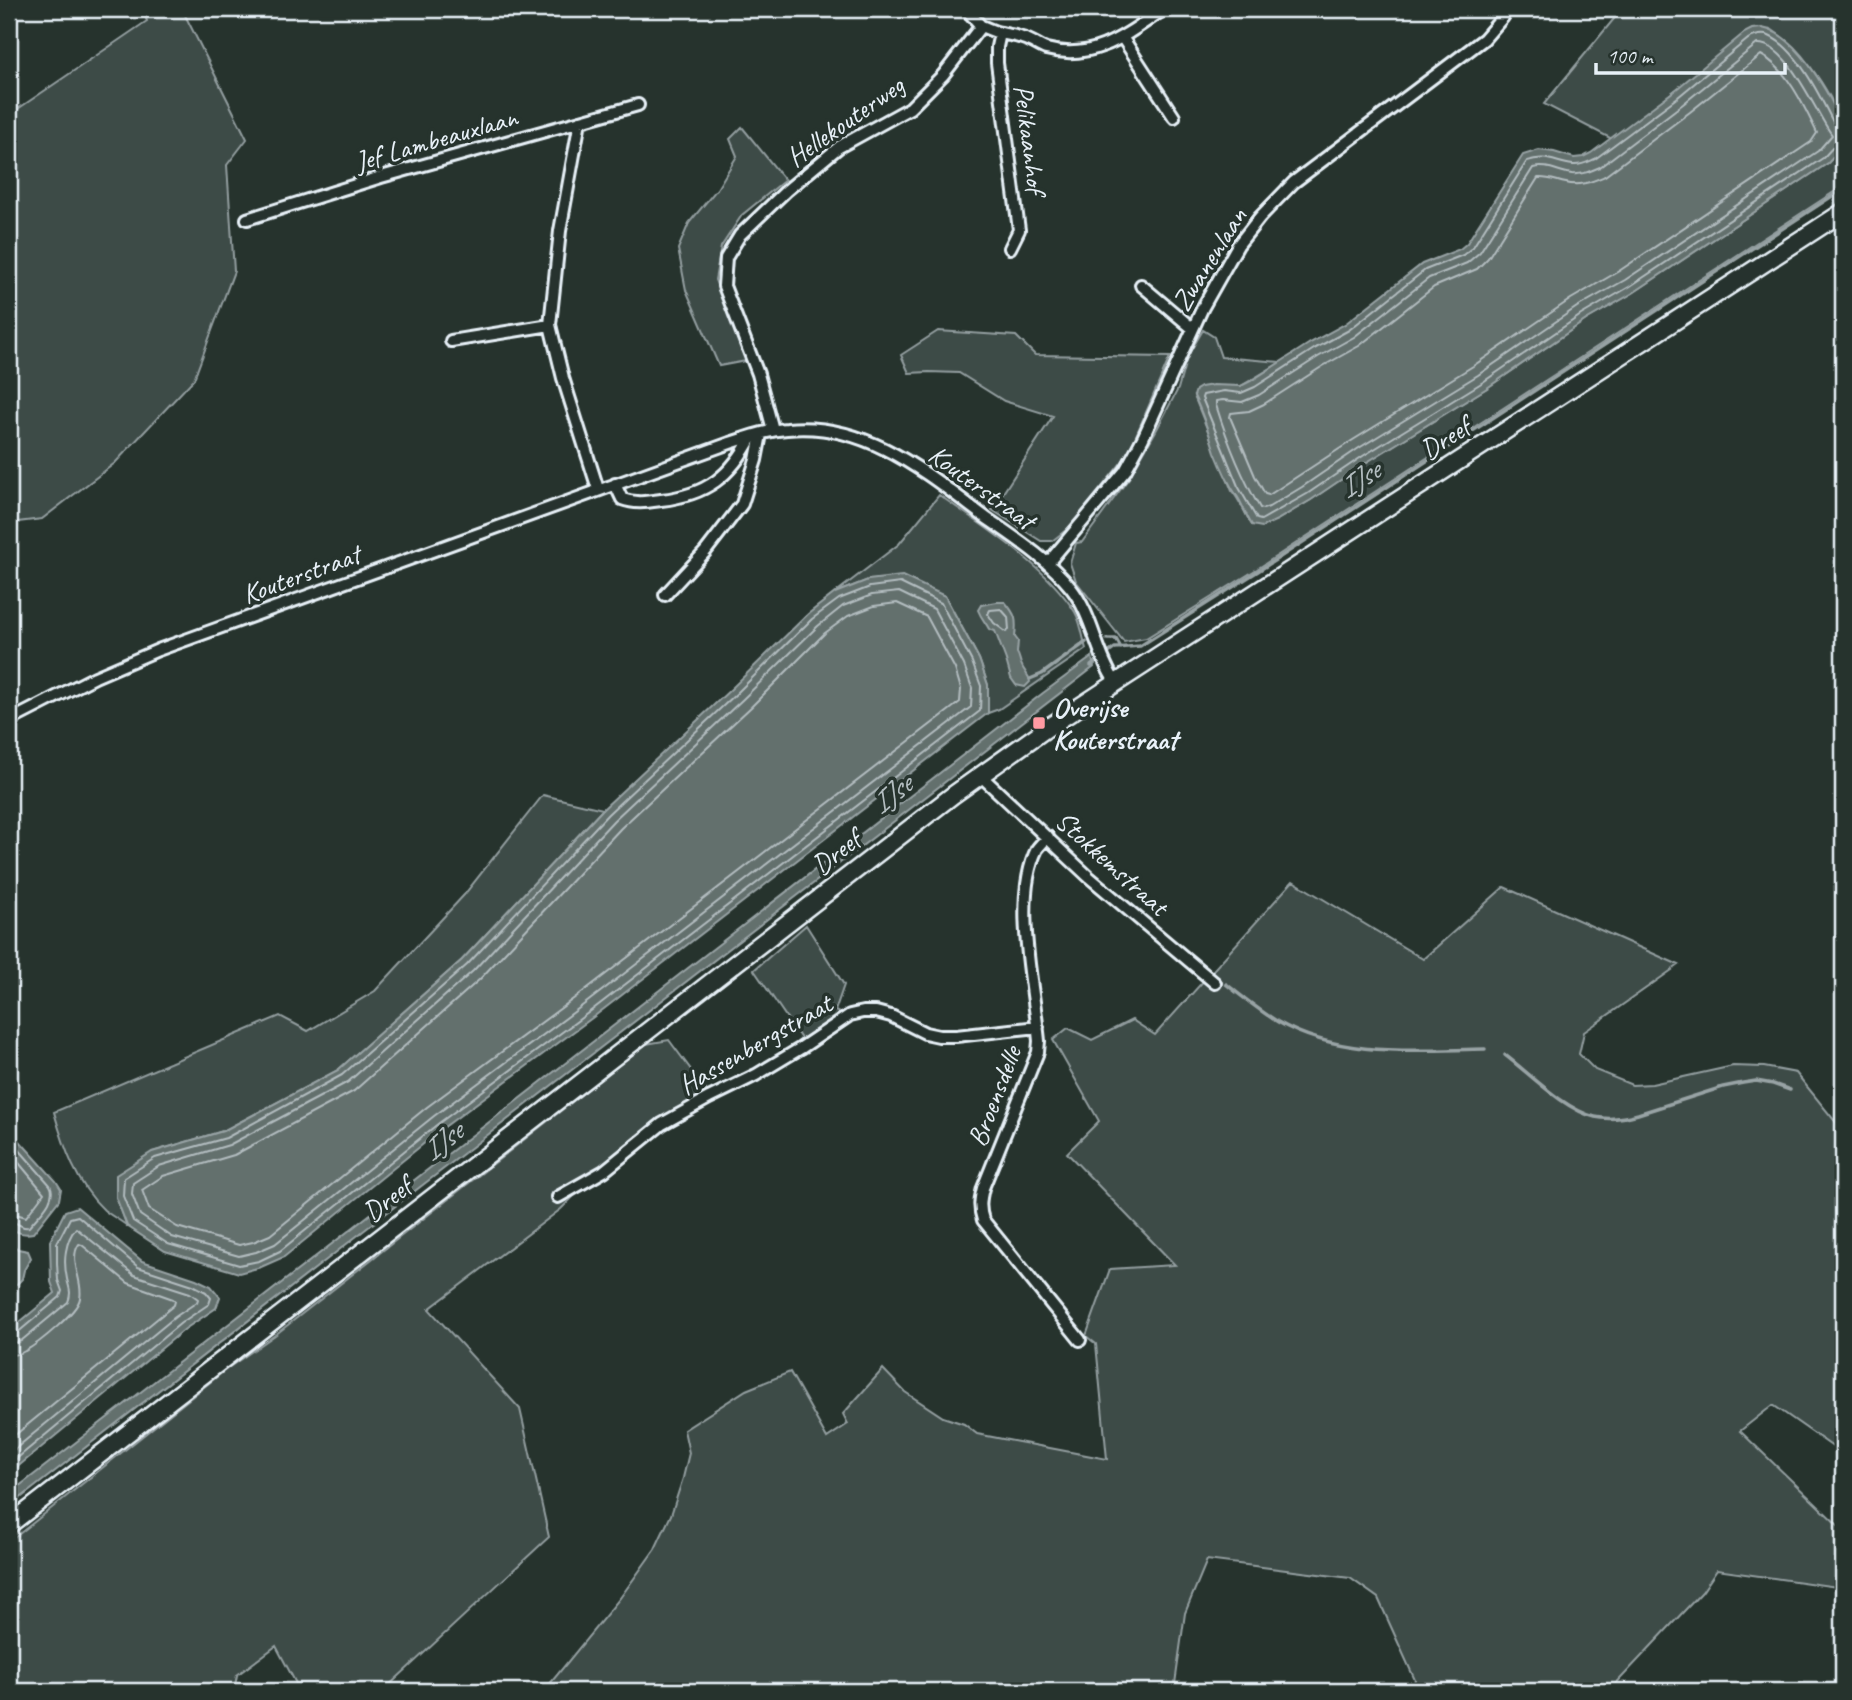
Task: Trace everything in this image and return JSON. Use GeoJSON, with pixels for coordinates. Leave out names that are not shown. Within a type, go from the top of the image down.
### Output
{"type":"FeatureCollection","features":[{"type":"Feature","properties":{"kind":"main road","name":"Dreef"},"geometry":{"type":"LineString","coordinates":[[9,1525],[980,775],[1116,683],[1843,212]]}},
{"type":"Feature","properties":{"kind":"street"},"geometry":{"type":"LineString","coordinates":[[966,9],[981,26],[1024,38],[1044,48],[1082,53],[1122,37],[1164,9]]}},
{"type":"Feature","properties":{"kind":"street","name":"Zwanenlaan"},"geometry":{"type":"LineString","coordinates":[[1048,563],[1125,471],[1148,427],[1192,328],[1238,245],[1268,208],[1294,183],[1484,39],[1507,9]]}},
{"type":"Feature","properties":{"kind":"street","name":"Hellekouterweg"},"geometry":{"type":"LineString","coordinates":[[773,430],[758,374],[724,286],[726,258],[740,235],[787,190],[839,148],[910,108],[943,75],[981,26]]}},
{"type":"Feature","properties":{"kind":"street","name":"Pelikaanhof"},"geometry":{"type":"LineString","coordinates":[[1000,33],[998,63],[1019,230],[1010,248]]}},
{"type":"Feature","properties":{"kind":"street"},"geometry":{"type":"LineString","coordinates":[[1122,37],[1174,117]]}},
{"type":"Feature","properties":{"kind":"street","name":"Jef Lambeauxlaan"},"geometry":{"type":"LineString","coordinates":[[247,219],[381,177],[638,105]]}},
{"type":"Feature","properties":{"kind":"street"},"geometry":{"type":"LineString","coordinates":[[580,121],[560,231],[550,325],[563,378],[598,489]]}},
{"type":"Feature","properties":{"kind":"street"},"geometry":{"type":"LineString","coordinates":[[1141,285],[1192,328]]}},
{"type":"Feature","properties":{"kind":"street"},"geometry":{"type":"LineString","coordinates":[[451,341],[550,325]]}},
{"type":"Feature","properties":{"kind":"street","name":"Kouterstraat"},"geometry":{"type":"LineString","coordinates":[[9,722],[95,677],[158,650],[598,489],[756,435],[789,428],[842,432],[889,450],[943,485],[1048,563],[1072,589],[1088,619],[1103,663],[1116,683]]}},
{"type":"Feature","properties":{"kind":"street"},"geometry":{"type":"LineString","coordinates":[[615,484],[622,499],[631,502],[667,499],[691,493],[714,483],[724,475],[756,435]]}},
{"type":"Feature","properties":{"kind":"street"},"geometry":{"type":"LineString","coordinates":[[665,595],[705,552],[742,504],[756,460],[756,435]]}},
{"type":"Feature","properties":{"kind":"street","name":"Stokkemstraat"},"geometry":{"type":"LineString","coordinates":[[980,775],[1089,877],[1215,983]]}},
{"type":"Feature","properties":{"kind":"street","name":"Broensdelle"},"geometry":{"type":"LineString","coordinates":[[1048,837],[1038,848],[1028,876],[1025,899],[1026,929],[1040,1041],[1038,1052],[983,1188],[980,1211],[983,1220],[1080,1340]]}},
{"type":"Feature","properties":{"kind":"street","name":"Hassenbergstraat"},"geometry":{"type":"LineString","coordinates":[[558,1197],[604,1171],[662,1124],[767,1068],[850,1015],[876,1012],[891,1016],[925,1033],[939,1036],[1038,1027]]}},
{"type":"Feature","properties":{"kind":"shaded area"},"geometry":{"type":"Polygon","coordinates":[[[142,9],[182,9],[247,139],[227,165],[234,271],[194,379],[115,463],[42,519],[9,523],[9,115],[147,21],[142,9]]]}},
{"type":"Feature","properties":{"kind":"shaded area"},"geometry":{"type":"Polygon","coordinates":[[[1622,9],[1841,9],[1843,132],[1833,104],[1816,74],[1794,48],[1771,29],[1674,91],[1612,139],[1544,104],[1622,9]]]}},
{"type":"Feature","properties":{"kind":"shaded area"},"geometry":{"type":"Polygon","coordinates":[[[742,127],[785,180],[742,215],[721,247],[715,280],[746,361],[719,366],[686,290],[678,249],[689,223],[717,189],[737,156],[730,139],[742,127]]]}},
{"type":"Feature","properties":{"kind":"shaded area"},"geometry":{"type":"Polygon","coordinates":[[[1843,142],[1843,186],[1257,569],[1146,638],[1124,642],[1076,581],[1070,563],[1076,543],[1082,542],[1129,478],[1178,389],[1187,357],[1203,330],[1214,337],[1221,357],[1281,362],[1241,386],[1194,396],[1232,491],[1252,525],[1277,520],[1487,388],[1586,320],[1633,293],[1828,163],[1841,149],[1843,142]]]}},
{"type":"Feature","properties":{"kind":"shaded area"},"geometry":{"type":"Polygon","coordinates":[[[938,331],[1016,336],[1035,355],[1170,357],[1128,454],[1071,526],[1052,541],[1041,541],[992,510],[1053,416],[1004,401],[959,373],[909,373],[901,355],[938,331]]]}},
{"type":"Feature","properties":{"kind":"shaded area"},"geometry":{"type":"Polygon","coordinates":[[[939,495],[1013,548],[1048,579],[1075,612],[1086,649],[999,709],[988,713],[988,685],[979,659],[945,596],[868,580],[835,593],[899,544],[939,495]]]}},
{"type":"Feature","properties":{"kind":"shaded area"},"geometry":{"type":"Polygon","coordinates":[[[543,795],[603,809],[462,960],[338,1070],[223,1131],[152,1152],[116,1197],[127,1226],[94,1200],[72,1164],[54,1112],[280,1016],[308,1031],[375,991],[464,895],[543,795]]]}},
{"type":"Feature","properties":{"kind":"shaded area"},"geometry":{"type":"Polygon","coordinates":[[[1293,881],[1423,959],[1504,887],[1679,965],[1584,1032],[1579,1054],[1595,1070],[1632,1085],[1652,1084],[1733,1066],[1764,1067],[1796,1073],[1843,1131],[1843,1454],[1773,1405],[1740,1431],[1843,1530],[1843,1581],[1837,1587],[1717,1570],[1702,1592],[1609,1691],[1410,1691],[1415,1680],[1378,1598],[1350,1578],[1207,1560],[1185,1613],[1174,1691],[544,1691],[620,1598],[655,1549],[671,1515],[683,1478],[689,1453],[684,1430],[746,1390],[790,1372],[827,1438],[848,1424],[843,1414],[883,1369],[905,1392],[943,1417],[964,1424],[977,1434],[1107,1459],[1096,1344],[1086,1336],[1110,1269],[1175,1265],[1067,1153],[1099,1121],[1053,1040],[1068,1028],[1092,1040],[1132,1020],[1155,1035],[1293,881]]]}},
{"type":"Feature","properties":{"kind":"shaded area"},"geometry":{"type":"Polygon","coordinates":[[[806,925],[844,985],[835,1011],[843,1015],[804,1043],[754,970],[806,925]]]}},
{"type":"Feature","properties":{"kind":"shaded area"},"geometry":{"type":"Polygon","coordinates":[[[669,1040],[709,1094],[594,1176],[561,1209],[429,1309],[520,1409],[549,1537],[383,1691],[300,1691],[276,1646],[237,1675],[234,1691],[9,1691],[9,1542],[228,1368],[275,1335],[646,1044],[669,1040]]]}},
{"type":"Feature","properties":{"kind":"water"},"geometry":{"type":"Polygon","coordinates":[[[1762,28],[1779,35],[1794,47],[1818,78],[1833,105],[1843,141],[1828,163],[1633,293],[1586,320],[1487,388],[1311,500],[1262,527],[1252,525],[1217,458],[1194,396],[1196,390],[1213,385],[1241,386],[1345,324],[1422,264],[1460,249],[1467,243],[1523,155],[1539,150],[1574,158],[1591,153],[1674,91],[1744,33],[1762,28]]]}},
{"type":"Feature","properties":{"kind":"water"},"geometry":{"type":"Polygon","coordinates":[[[902,576],[945,596],[979,659],[988,685],[988,713],[596,1015],[443,1128],[284,1257],[239,1273],[165,1251],[127,1226],[116,1197],[116,1175],[152,1152],[223,1131],[338,1070],[462,960],[603,809],[808,614],[835,593],[868,580],[902,576]]]}},
{"type":"Feature","properties":{"kind":"water"},"geometry":{"type":"Polygon","coordinates":[[[1005,602],[1015,618],[1017,653],[1030,682],[1025,687],[1016,685],[1011,678],[995,631],[989,629],[978,610],[981,605],[1005,602]]]}},
{"type":"Feature","properties":{"kind":"water"},"geometry":{"type":"Polygon","coordinates":[[[1092,657],[1094,667],[9,1507],[9,1494],[1092,657]]]}},
{"type":"Feature","properties":{"kind":"water"},"geometry":{"type":"Polygon","coordinates":[[[9,1129],[61,1189],[59,1200],[33,1233],[19,1233],[9,1224],[9,1129]]]}},
{"type":"Feature","properties":{"kind":"water"},"geometry":{"type":"Polygon","coordinates":[[[77,1207],[142,1261],[196,1279],[211,1286],[220,1297],[216,1308],[185,1329],[9,1474],[9,1331],[55,1293],[51,1282],[50,1241],[65,1211],[77,1207]]]}},
{"type":"Feature","properties":{"kind":"water"},"geometry":{"type":"Polygon","coordinates":[[[9,1242],[18,1249],[28,1251],[31,1258],[17,1284],[9,1284],[9,1242]]]}},
{"type":"Feature","properties":{"kind":"waterway","name":"IJse"},"geometry":{"type":"LineString","coordinates":[[1091,666],[1115,648],[1140,646],[1843,189]]}},
{"type":"Feature","properties":{"kind":"waterway"},"geometry":{"type":"LineString","coordinates":[[1107,639],[1116,639],[1121,648]]}},
{"type":"Feature","properties":{"kind":"waterway"},"geometry":{"type":"LineString","coordinates":[[1030,679],[1042,674],[1086,642]]}},
{"type":"Feature","properties":{"kind":"waterway"},"geometry":{"type":"LineString","coordinates":[[1226,984],[1278,1022],[1327,1042],[1379,1049],[1485,1049]]}},
{"type":"Feature","properties":{"kind":"waterway"},"geometry":{"type":"LineString","coordinates":[[1505,1055],[1572,1107],[1600,1118],[1633,1115],[1723,1087],[1756,1081],[1790,1090]]}},
{"type":"Feature","properties":{"kind":"place","name":"Overijse Kouterstraat"},"geometry":{"type":"Point","coordinates":[1039,723]}}]}
